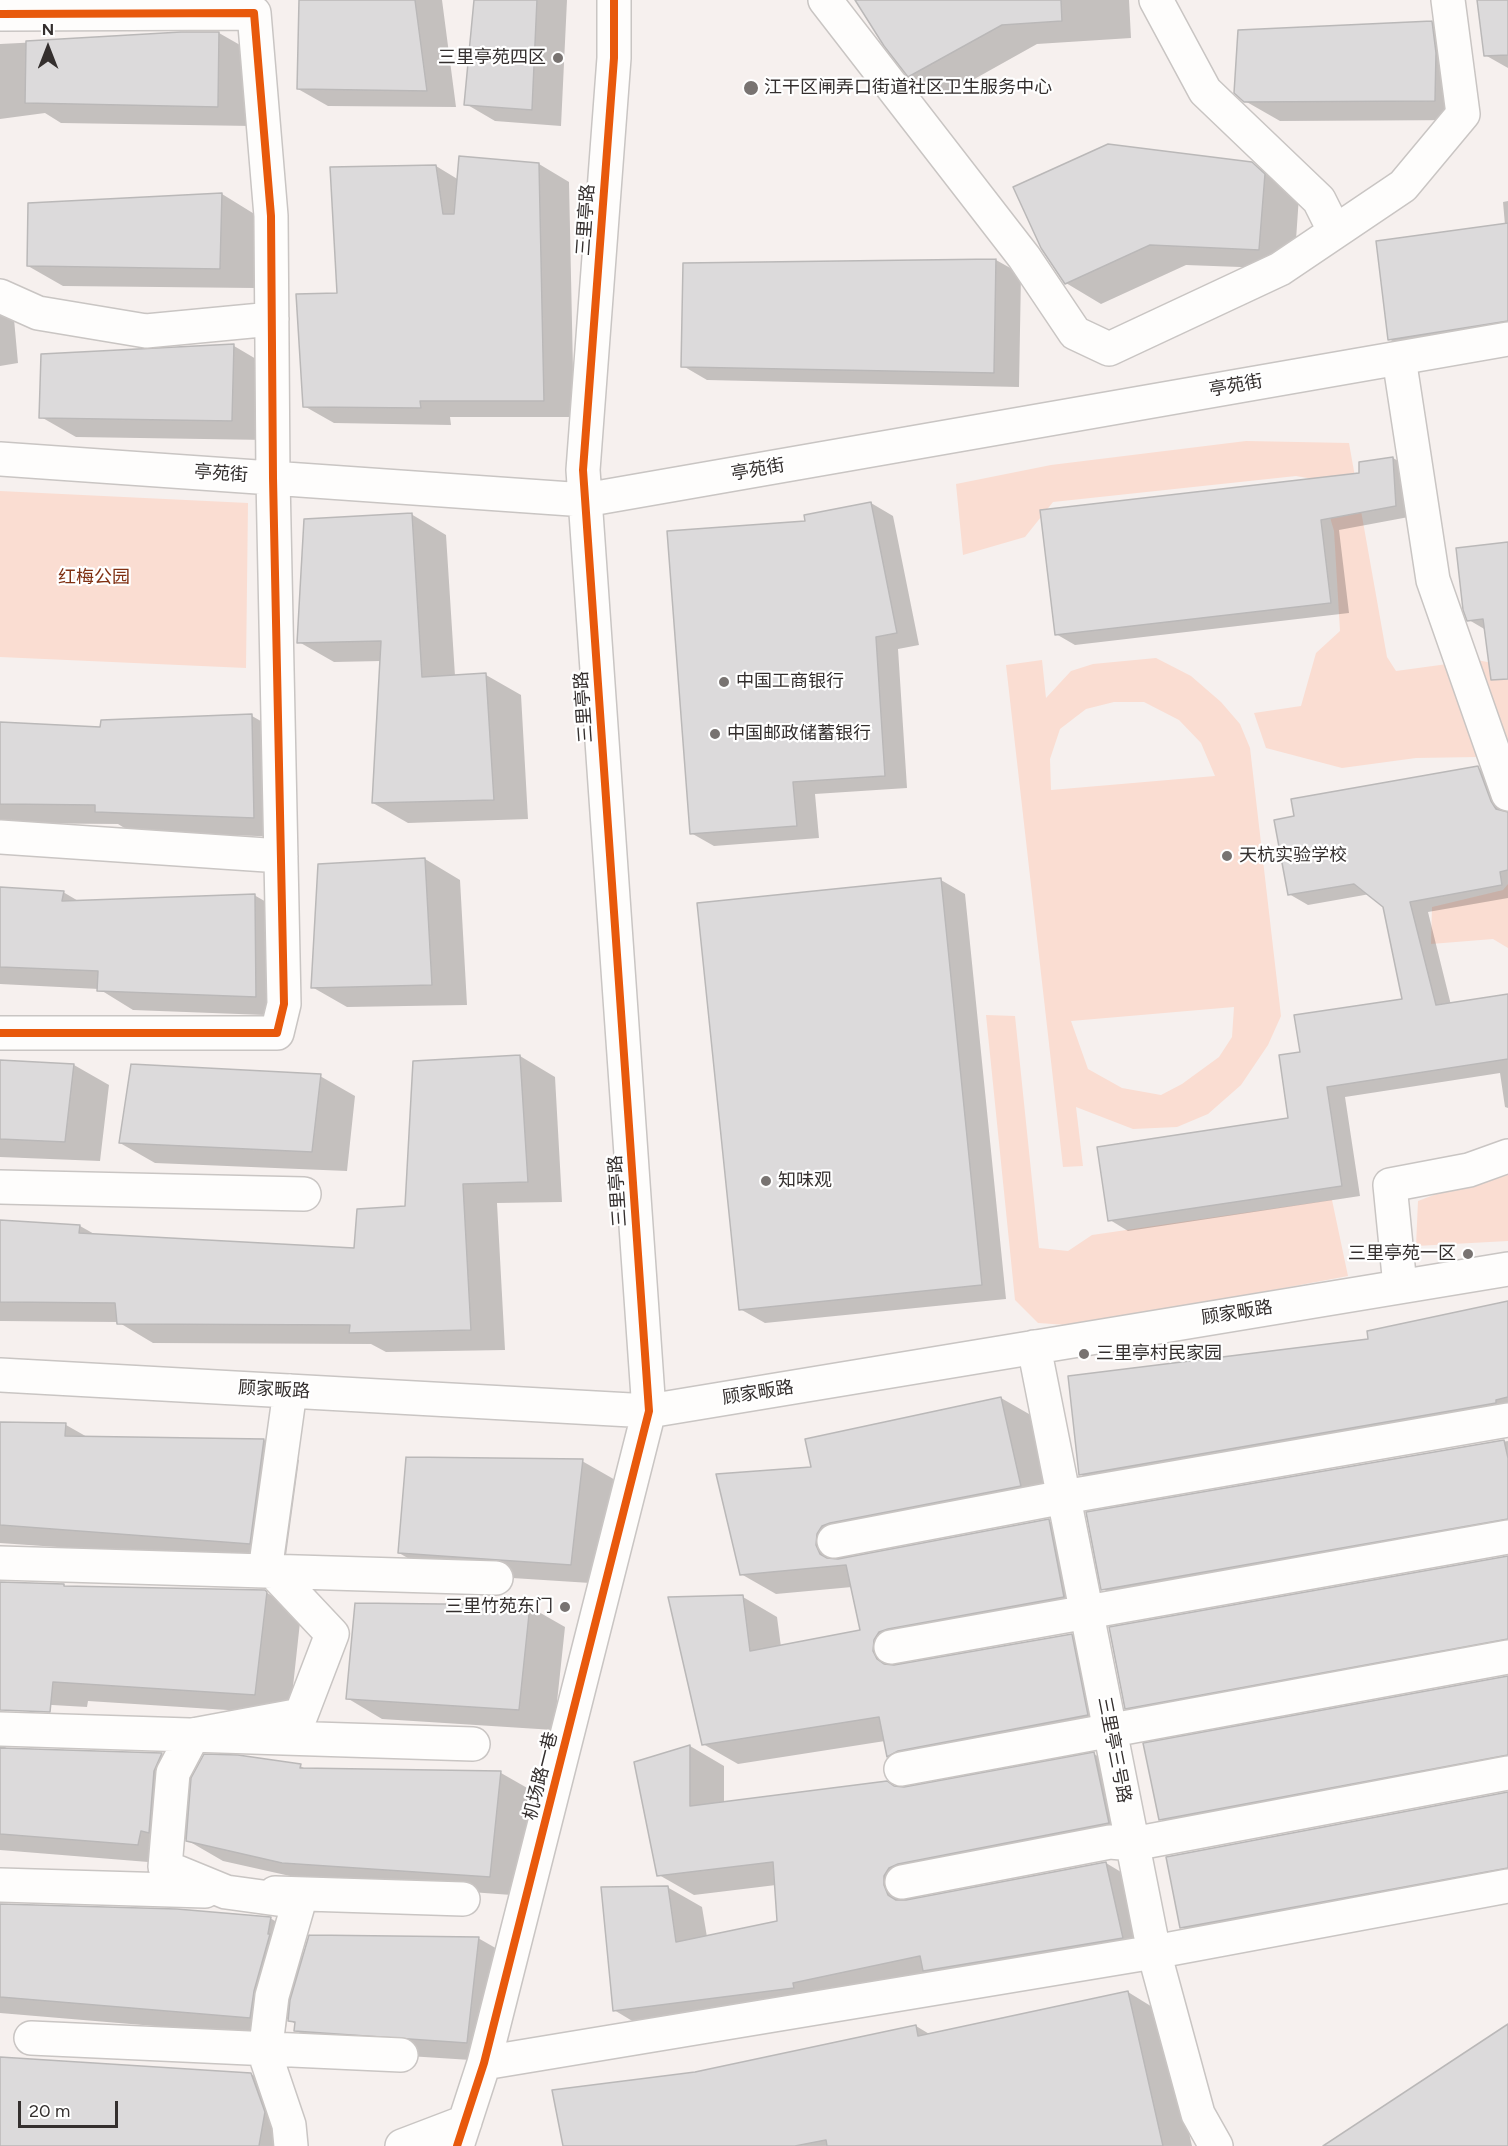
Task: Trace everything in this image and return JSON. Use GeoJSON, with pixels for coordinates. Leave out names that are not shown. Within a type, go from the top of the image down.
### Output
{"type":"FeatureCollection","features":[{"type":"Feature","properties":{"kind":"street","name":"三里亭路"},"geometry":{"type":"LineString","coordinates":[[614,0],[614,58],[583,470],[649,1411]]}},
{"type":"Feature","properties":{"kind":"street"},"geometry":{"type":"LineString","coordinates":[[825,0],[1024,257],[1075,333],[1109,349],[1280,269],[1403,186],[1463,114],[1448,0]]}},
{"type":"Feature","properties":{"kind":"street"},"geometry":{"type":"LineString","coordinates":[[1156,0],[1205,91],[1319,200],[1335,232]]}},
{"type":"Feature","properties":{"kind":"street"},"geometry":{"type":"LineString","coordinates":[[0,14],[254,13],[271,216],[273,478],[284,1004],[277,1033],[0,1033]]}},
{"type":"Feature","properties":{"kind":"street"},"geometry":{"type":"LineString","coordinates":[[0,296],[38,313],[146,331],[272,319]]}},
{"type":"Feature","properties":{"kind":"street","name":"亭苑街"},"geometry":{"type":"LineString","coordinates":[[0,459],[585,500],[1508,339]]}},
{"type":"Feature","properties":{"kind":"street"},"geometry":{"type":"LineString","coordinates":[[1399,358],[1433,580],[1508,794]]}},
{"type":"Feature","properties":{"kind":"street"},"geometry":{"type":"LineString","coordinates":[[0,837],[281,856]]}},
{"type":"Feature","properties":{"kind":"street"},"geometry":{"type":"LineString","coordinates":[[1400,1286],[1390,1185],[1469,1170],[1508,1156]]}},
{"type":"Feature","properties":{"kind":"street"},"geometry":{"type":"LineString","coordinates":[[0,1187],[304,1194]]}},
{"type":"Feature","properties":{"kind":"street","name":"顾家畈路"},"geometry":{"type":"LineString","coordinates":[[0,1375],[649,1411],[1508,1269]]}},
{"type":"Feature","properties":{"kind":"street","name":"三里亭三号路"},"geometry":{"type":"LineString","coordinates":[[1034,1347],[1154,1952],[1198,2114],[1216,2146]]}},
{"type":"Feature","properties":{"kind":"street"},"geometry":{"type":"LineString","coordinates":[[194,1735],[301,1715],[332,1634],[266,1564],[290,1391]]}},
{"type":"Feature","properties":{"kind":"street","name":"机场路一巷"},"geometry":{"type":"LineString","coordinates":[[461,2134],[484,2063],[649,1411]]}},
{"type":"Feature","properties":{"kind":"street"},"geometry":{"type":"LineString","coordinates":[[834,1541],[1064,1497],[1508,1420]]}},
{"type":"Feature","properties":{"kind":"street"},"geometry":{"type":"LineString","coordinates":[[891,1647],[1086,1610],[1508,1537]]}},
{"type":"Feature","properties":{"kind":"street"},"geometry":{"type":"LineString","coordinates":[[0,1563],[496,1578]]}},
{"type":"Feature","properties":{"kind":"street"},"geometry":{"type":"LineString","coordinates":[[901,1769],[1508,1657]]}},
{"type":"Feature","properties":{"kind":"street"},"geometry":{"type":"LineString","coordinates":[[0,1729],[474,1744]]}},
{"type":"Feature","properties":{"kind":"street"},"geometry":{"type":"LineString","coordinates":[[194,1735],[173,1773],[165,1867],[226,1892],[299,1902],[272,1996],[265,2048],[289,2126],[291,2146]]}},
{"type":"Feature","properties":{"kind":"street"},"geometry":{"type":"LineString","coordinates":[[902,1882],[1110,1842],[1133,1844],[1508,1773]]}},
{"type":"Feature","properties":{"kind":"street"},"geometry":{"type":"LineString","coordinates":[[0,1885],[463,1899]]}},
{"type":"Feature","properties":{"kind":"street"},"geometry":{"type":"LineString","coordinates":[[484,2063],[1154,1952],[1508,1886]]}},
{"type":"Feature","properties":{"kind":"street"},"geometry":{"type":"LineString","coordinates":[[31,2038],[401,2055]]}},
{"type":"Feature","properties":{"kind":"street"},"geometry":{"type":"LineString","coordinates":[[402,2146],[461,2134]]}},
{"type":"Feature","properties":{"kind":"green space"},"geometry":{"type":"Polygon","coordinates":[[[1246,441],[1349,443],[1387,657],[1396,671],[1477,660],[1508,666],[1508,810],[1494,771],[1478,757],[1416,758],[1342,768],[1266,748],[1254,713],[1301,706],[1316,653],[1340,631],[1334,531],[1319,480],[1296,476],[1053,502],[1025,537],[963,555],[956,484],[1051,465],[1246,441]]]}},
{"type":"Feature","properties":{"kind":"green space","name":"红梅公园"},"geometry":{"type":"Polygon","coordinates":[[[0,491],[248,503],[246,668],[0,657],[0,491]]]}},
{"type":"Feature","properties":{"kind":"green space"},"geometry":{"type":"Polygon","coordinates":[[[1156,658],[1191,676],[1221,702],[1240,724],[1250,748],[1281,1016],[1268,1045],[1241,1085],[1208,1114],[1177,1127],[1133,1129],[1076,1107],[1083,1166],[1063,1167],[1006,665],[1042,660],[1046,698],[1071,671],[1093,664],[1156,658]],[[1114,702],[1086,709],[1060,729],[1050,759],[1051,790],[1215,776],[1201,743],[1179,720],[1144,702],[1114,702]],[[1234,1007],[1071,1021],[1088,1069],[1122,1088],[1161,1095],[1182,1084],[1219,1057],[1232,1037],[1234,1007]]]}},
{"type":"Feature","properties":{"kind":"green space"},"geometry":{"type":"Polygon","coordinates":[[[1508,884],[1508,948],[1493,939],[1431,944],[1432,907],[1503,890],[1508,884]]]}},
{"type":"Feature","properties":{"kind":"green space"},"geometry":{"type":"Polygon","coordinates":[[[986,1015],[1015,1016],[1039,1248],[1068,1251],[1092,1235],[1332,1200],[1348,1276],[1082,1326],[1038,1323],[1015,1300],[986,1015]]]}},
{"type":"Feature","properties":{"kind":"green space"},"geometry":{"type":"Polygon","coordinates":[[[1508,1163],[1508,1241],[1416,1246],[1418,1201],[1491,1173],[1508,1163]]]}},
{"type":"Feature","properties":{"kind":"building"},"geometry":{"type":"Polygon","coordinates":[[[299,0],[415,0],[427,91],[297,89],[299,0]]]}},
{"type":"Feature","properties":{"kind":"building"},"geometry":{"type":"Polygon","coordinates":[[[474,0],[537,0],[532,110],[464,105],[474,0]]]}},
{"type":"Feature","properties":{"kind":"building"},"geometry":{"type":"Polygon","coordinates":[[[855,0],[1061,0],[1062,21],[1002,25],[908,77],[884,46],[855,0]]]}},
{"type":"Feature","properties":{"kind":"building"},"geometry":{"type":"Polygon","coordinates":[[[1477,0],[1508,0],[1508,55],[1484,56],[1477,0]]]}},
{"type":"Feature","properties":{"kind":"building"},"geometry":{"type":"Polygon","coordinates":[[[1432,21],[1436,53],[1435,101],[1244,102],[1234,93],[1238,30],[1432,21]]]}},
{"type":"Feature","properties":{"kind":"building"},"geometry":{"type":"Polygon","coordinates":[[[219,32],[218,107],[25,103],[26,41],[219,32]]]}},
{"type":"Feature","properties":{"kind":"building"},"geometry":{"type":"Polygon","coordinates":[[[1108,144],[1252,162],[1265,174],[1259,250],[1150,245],[1065,284],[1041,248],[1013,187],[1108,144]]]}},
{"type":"Feature","properties":{"kind":"building"},"geometry":{"type":"Polygon","coordinates":[[[459,156],[539,163],[544,401],[420,401],[421,408],[303,407],[296,294],[337,293],[330,167],[436,165],[443,214],[454,214],[459,156]]]}},
{"type":"Feature","properties":{"kind":"building"},"geometry":{"type":"Polygon","coordinates":[[[222,193],[220,269],[27,266],[28,203],[222,193]]]}},
{"type":"Feature","properties":{"kind":"building"},"geometry":{"type":"Polygon","coordinates":[[[1508,223],[1508,321],[1388,340],[1376,241],[1508,223]]]}},
{"type":"Feature","properties":{"kind":"building"},"geometry":{"type":"Polygon","coordinates":[[[996,259],[994,373],[681,367],[683,263],[996,259]]]}},
{"type":"Feature","properties":{"kind":"building"},"geometry":{"type":"Polygon","coordinates":[[[234,344],[232,421],[39,418],[41,354],[234,344]]]}},
{"type":"Feature","properties":{"kind":"building"},"geometry":{"type":"Polygon","coordinates":[[[1393,457],[1396,506],[1321,520],[1331,603],[1055,635],[1040,510],[1359,473],[1359,462],[1393,457]]]}},
{"type":"Feature","properties":{"kind":"building"},"geometry":{"type":"Polygon","coordinates":[[[871,502],[897,633],[876,637],[885,776],[793,782],[797,826],[690,834],[667,531],[805,521],[804,515],[871,502]]]}},
{"type":"Feature","properties":{"kind":"building"},"geometry":{"type":"Polygon","coordinates":[[[412,513],[422,677],[486,673],[494,800],[372,803],[381,641],[297,643],[304,519],[412,513]]]}},
{"type":"Feature","properties":{"kind":"building"},"geometry":{"type":"Polygon","coordinates":[[[1508,542],[1508,679],[1491,680],[1483,619],[1467,621],[1463,610],[1456,548],[1508,542]]]}},
{"type":"Feature","properties":{"kind":"building"},"geometry":{"type":"Polygon","coordinates":[[[252,714],[254,818],[95,812],[95,805],[0,804],[0,722],[100,727],[101,720],[252,714]]]}},
{"type":"Feature","properties":{"kind":"building"},"geometry":{"type":"Polygon","coordinates":[[[1478,766],[1496,809],[1508,812],[1508,870],[1500,872],[1502,885],[1410,902],[1436,1005],[1508,994],[1508,1059],[1327,1087],[1342,1186],[1108,1221],[1097,1147],[1288,1118],[1279,1055],[1300,1052],[1294,1015],[1402,999],[1383,907],[1354,884],[1288,895],[1274,820],[1294,816],[1291,799],[1478,766]]]}},
{"type":"Feature","properties":{"kind":"building"},"geometry":{"type":"Polygon","coordinates":[[[425,858],[432,985],[311,988],[318,864],[425,858]]]}},
{"type":"Feature","properties":{"kind":"building"},"geometry":{"type":"Polygon","coordinates":[[[941,878],[982,1285],[739,1310],[697,903],[941,878]]]}},
{"type":"Feature","properties":{"kind":"building"},"geometry":{"type":"Polygon","coordinates":[[[0,887],[64,891],[62,901],[255,894],[256,997],[97,991],[98,971],[0,967],[0,887]]]}},
{"type":"Feature","properties":{"kind":"building"},"geometry":{"type":"Polygon","coordinates":[[[520,1055],[528,1182],[463,1184],[471,1330],[349,1333],[350,1325],[117,1324],[115,1303],[0,1302],[0,1220],[80,1225],[79,1233],[354,1248],[357,1209],[405,1206],[413,1061],[520,1055]]]}},
{"type":"Feature","properties":{"kind":"building"},"geometry":{"type":"Polygon","coordinates":[[[0,1060],[74,1064],[65,1142],[0,1139],[0,1060]]]}},
{"type":"Feature","properties":{"kind":"building"},"geometry":{"type":"Polygon","coordinates":[[[131,1064],[321,1074],[312,1152],[119,1143],[131,1064]]]}},
{"type":"Feature","properties":{"kind":"building"},"geometry":{"type":"Polygon","coordinates":[[[1508,1301],[1508,1397],[1496,1400],[1496,1403],[1079,1475],[1068,1376],[1368,1339],[1367,1331],[1508,1301]]]}},
{"type":"Feature","properties":{"kind":"building"},"geometry":{"type":"Polygon","coordinates":[[[1001,1397],[1021,1486],[830,1523],[822,1526],[817,1534],[816,1545],[820,1554],[827,1558],[838,1559],[1049,1519],[1064,1597],[888,1629],[879,1632],[874,1640],[873,1651],[877,1659],[884,1664],[894,1665],[1072,1634],[1088,1715],[898,1751],[887,1757],[879,1717],[702,1745],[668,1597],[743,1595],[750,1651],[860,1630],[846,1565],[740,1575],[716,1474],[811,1467],[805,1439],[1001,1397]]]}},
{"type":"Feature","properties":{"kind":"building"},"geometry":{"type":"Polygon","coordinates":[[[0,1422],[66,1423],[65,1436],[264,1439],[250,1544],[0,1525],[0,1422]]]}},
{"type":"Feature","properties":{"kind":"building"},"geometry":{"type":"Polygon","coordinates":[[[1504,1440],[1508,1458],[1508,1519],[1101,1590],[1086,1512],[1504,1440]]]}},
{"type":"Feature","properties":{"kind":"building"},"geometry":{"type":"Polygon","coordinates":[[[406,1457],[583,1459],[571,1565],[398,1553],[406,1457]]]}},
{"type":"Feature","properties":{"kind":"building"},"geometry":{"type":"Polygon","coordinates":[[[1508,1556],[1508,1639],[1125,1709],[1109,1627],[1508,1556]]]}},
{"type":"Feature","properties":{"kind":"building"},"geometry":{"type":"Polygon","coordinates":[[[0,1582],[64,1584],[64,1586],[265,1590],[267,1592],[255,1695],[53,1682],[50,1712],[0,1710],[0,1582]]]}},
{"type":"Feature","properties":{"kind":"building"},"geometry":{"type":"Polygon","coordinates":[[[355,1603],[530,1605],[519,1710],[346,1699],[355,1603]]]}},
{"type":"Feature","properties":{"kind":"building"},"geometry":{"type":"Polygon","coordinates":[[[1508,1676],[1508,1755],[1159,1820],[1143,1743],[1508,1676]]]}},
{"type":"Feature","properties":{"kind":"building"},"geometry":{"type":"Polygon","coordinates":[[[690,1745],[690,1806],[887,1781],[894,1786],[904,1787],[1094,1752],[1109,1823],[898,1864],[889,1868],[884,1876],[884,1885],[888,1895],[896,1900],[906,1900],[1106,1862],[1123,1938],[923,1971],[920,1956],[793,1983],[794,1988],[613,2011],[601,1887],[668,1886],[676,1942],[777,1921],[773,1862],[657,1876],[634,1762],[690,1745]]]}},
{"type":"Feature","properties":{"kind":"building"},"geometry":{"type":"Polygon","coordinates":[[[0,1748],[162,1753],[154,1771],[149,1833],[141,1831],[138,1845],[0,1834],[0,1748]]]}},
{"type":"Feature","properties":{"kind":"building"},"geometry":{"type":"Polygon","coordinates":[[[204,1754],[238,1755],[301,1764],[300,1768],[501,1771],[490,1877],[282,1863],[186,1841],[191,1778],[204,1754]]]}},
{"type":"Feature","properties":{"kind":"building"},"geometry":{"type":"Polygon","coordinates":[[[1508,1792],[1508,1868],[1180,1928],[1166,1857],[1508,1792]]]}},
{"type":"Feature","properties":{"kind":"building"},"geometry":{"type":"Polygon","coordinates":[[[0,1904],[177,1909],[271,1917],[268,1934],[270,1934],[254,1991],[250,2018],[0,1997],[0,1904]]]}},
{"type":"Feature","properties":{"kind":"building"},"geometry":{"type":"Polygon","coordinates":[[[309,1935],[479,1937],[467,2043],[294,2031],[295,2022],[288,2021],[290,2000],[309,1935]]]}},
{"type":"Feature","properties":{"kind":"building"},"geometry":{"type":"Polygon","coordinates":[[[1128,1991],[1163,2146],[827,2146],[826,2140],[795,2146],[563,2146],[552,2090],[695,2072],[916,2025],[918,2036],[1128,1991]]]}},
{"type":"Feature","properties":{"kind":"building"},"geometry":{"type":"Polygon","coordinates":[[[1508,2024],[1508,2146],[1323,2146],[1508,2024]]]}},
{"type":"Feature","properties":{"kind":"building"},"geometry":{"type":"Polygon","coordinates":[[[0,2057],[251,2073],[265,2112],[259,2146],[0,2146],[0,2057]]]}},
{"type":"Feature","properties":{"kind":"cycle path"},"geometry":{"type":"LineString","coordinates":[[457,2146],[484,2063],[649,1411],[583,470],[614,58],[614,0]]}},
{"type":"Feature","properties":{"kind":"cycle path"},"geometry":{"type":"LineString","coordinates":[[0,14],[254,13],[271,216],[273,478],[284,1004],[277,1033],[0,1033]]}},
{"type":"Feature","properties":{"kind":"place","name":"三里亭苑四区"},"geometry":{"type":"Point","coordinates":[558,58]}},
{"type":"Feature","properties":{"kind":"place","name":"江干区闸弄口街道社区卫生服务中心"},"geometry":{"type":"Point","coordinates":[751,88]}},
{"type":"Feature","properties":{"kind":"place","name":"中国工商银行"},"geometry":{"type":"Point","coordinates":[724,682]}},
{"type":"Feature","properties":{"kind":"place","name":"中国邮政储蓄银行"},"geometry":{"type":"Point","coordinates":[715,734]}},
{"type":"Feature","properties":{"kind":"place","name":"天杭实验学校"},"geometry":{"type":"Point","coordinates":[1227,856]}},
{"type":"Feature","properties":{"kind":"place","name":"知味观"},"geometry":{"type":"Point","coordinates":[766,1181]}},
{"type":"Feature","properties":{"kind":"place","name":"三里亭苑一区"},"geometry":{"type":"Point","coordinates":[1468,1254]}},
{"type":"Feature","properties":{"kind":"place","name":"三里亭村民家园"},"geometry":{"type":"Point","coordinates":[1084,1354]}},
{"type":"Feature","properties":{"kind":"place","name":"三里竹苑东门"},"geometry":{"type":"Point","coordinates":[565,1607]}}]}
